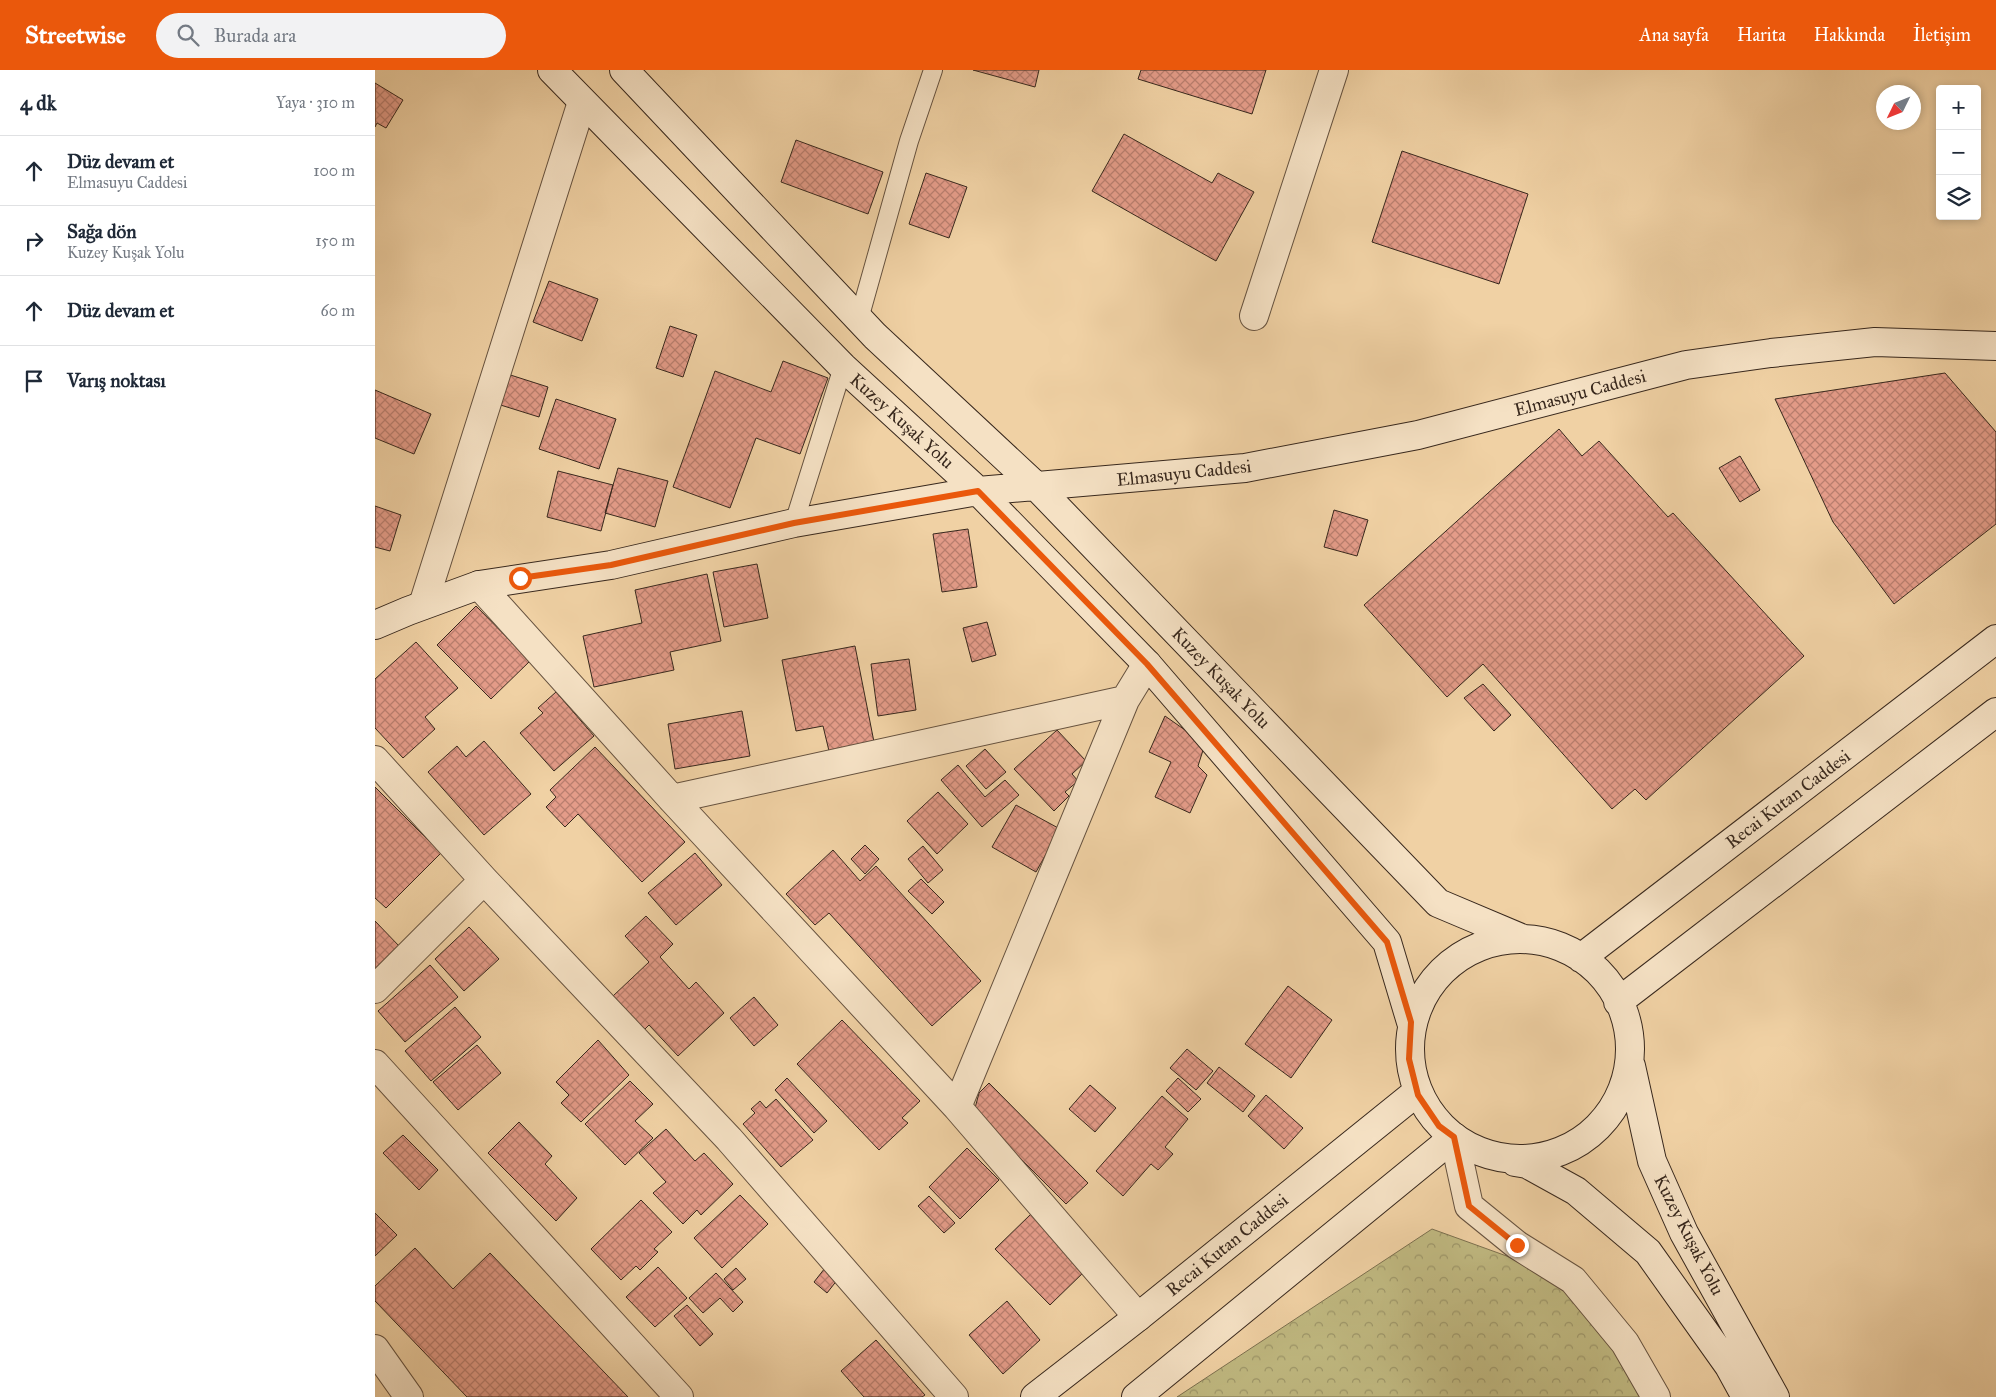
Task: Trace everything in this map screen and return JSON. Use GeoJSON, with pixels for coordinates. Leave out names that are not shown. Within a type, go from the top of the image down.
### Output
{"type":"FeatureCollection","features":[{"type":"Feature","properties":{"kind":"street","name":"Kuzey Kuşak Yolu"},"geometry":{"type":"LineString","coordinates":[[552,70],[843,367],[978,491],[1147,664],[1387,942],[1411,1022]]}},
{"type":"Feature","properties":{"kind":"street","name":"Kuzey Kuşak Yolu"},"geometry":{"type":"LineString","coordinates":[[624,70],[875,336],[1037,487],[1438,903],[1521,938]]}},
{"type":"Feature","properties":{"kind":"street"},"geometry":{"type":"LineString","coordinates":[[1254,316],[1334,70]]}},
{"type":"Feature","properties":{"kind":"street"},"geometry":{"type":"LineString","coordinates":[[423,605],[582,102]]}},
{"type":"Feature","properties":{"kind":"street","name":"Elmasuyu Caddesi"},"geometry":{"type":"LineString","coordinates":[[375,625],[479,585],[611,565],[794,523],[978,491],[1221,471],[1264,464],[1418,435],[1686,365],[1771,353],[1875,342],[1996,346]]}},
{"type":"Feature","properties":{"kind":"street"},"geometry":{"type":"LineString","coordinates":[[479,585],[672,799],[957,1107],[1138,1317]]}},
{"type":"Feature","properties":{"kind":"street","name":"Recai Kutan Caddesi"},"geometry":{"type":"LineString","coordinates":[[1581,958],[1996,639]]}},
{"type":"Feature","properties":{"kind":"street"},"geometry":{"type":"LineString","coordinates":[[957,1107],[1125,700],[1147,664]]}},
{"type":"Feature","properties":{"kind":"street"},"geometry":{"type":"LineString","coordinates":[[672,799],[1125,700]]}},
{"type":"Feature","properties":{"kind":"street"},"geometry":{"type":"LineString","coordinates":[[1619,1002],[1996,712]]}},
{"type":"Feature","properties":{"kind":"street"},"geometry":{"type":"LineString","coordinates":[[375,760],[484,880],[729,1139],[954,1397]]}},
{"type":"Feature","properties":{"kind":"street"},"geometry":{"type":"LineString","coordinates":[[375,989],[484,880]]}},
{"type":"Feature","properties":{"kind":"street"},"geometry":{"type":"LineString","coordinates":[[1521,938],[1557,945],[1581,958],[1589,963],[1614,990],[1628,1025],[1630,1062],[1620,1096],[1601,1126],[1573,1147],[1540,1159],[1504,1159],[1469,1148],[1439,1126],[1417,1092],[1409,1059],[1411,1022],[1426,988],[1451,961],[1484,944],[1521,938]]}},
{"type":"Feature","properties":{"kind":"street","name":"Kuzey Kuşak Yolu"},"geometry":{"type":"LineString","coordinates":[[1630,1062],[1652,1161],[1684,1233],[1775,1397]]}},
{"type":"Feature","properties":{"kind":"street"},"geometry":{"type":"LineString","coordinates":[[375,1064],[679,1397]]}},
{"type":"Feature","properties":{"kind":"street","name":"Recai Kutan Caddesi"},"geometry":{"type":"LineString","coordinates":[[1035,1397],[1138,1317],[1417,1092]]}},
{"type":"Feature","properties":{"kind":"street"},"geometry":{"type":"LineString","coordinates":[[1136,1397],[1454,1137]]}},
{"type":"Feature","properties":{"kind":"street"},"geometry":{"type":"LineString","coordinates":[[1454,1137],[1469,1206],[1517,1245],[1573,1280],[1625,1343],[1656,1397]]}},
{"type":"Feature","properties":{"kind":"street","name":"Kuzey Kuşak Yolu"},"geometry":{"type":"LineString","coordinates":[[1504,1159],[1527,1164],[1576,1191],[1648,1252],[1729,1366],[1746,1397]]}},
{"type":"Feature","properties":{"kind":"street"},"geometry":{"type":"LineString","coordinates":[[375,1349],[409,1397]]}},
{"type":"Feature","properties":{"kind":"lane"},"geometry":{"type":"LineString","coordinates":[[859,319],[909,141],[933,70]]}},
{"type":"Feature","properties":{"kind":"lane"},"geometry":{"type":"LineString","coordinates":[[794,523],[843,367]]}},
{"type":"Feature","properties":{"kind":"green space"},"geometry":{"type":"Polygon","coordinates":[[[1432,1229],[1573,1280],[1640,1397],[1177,1397],[1432,1229]]]}},
{"type":"Feature","properties":{"kind":"building"},"geometry":{"type":"Polygon","coordinates":[[[973,70],[1039,70],[1035,87],[973,70]]]}},
{"type":"Feature","properties":{"kind":"building"},"geometry":{"type":"Polygon","coordinates":[[[1141,70],[1266,70],[1252,114],[1138,79],[1141,70]]]}},
{"type":"Feature","properties":{"kind":"building"},"geometry":{"type":"Polygon","coordinates":[[[375,83],[403,100],[386,128],[377,123],[375,127],[375,83]]]}},
{"type":"Feature","properties":{"kind":"building"},"geometry":{"type":"Polygon","coordinates":[[[1124,134],[1212,183],[1218,173],[1254,192],[1216,261],[1092,191],[1124,134]]]}},
{"type":"Feature","properties":{"kind":"building"},"geometry":{"type":"Polygon","coordinates":[[[796,140],[883,172],[868,214],[781,182],[796,140]]]}},
{"type":"Feature","properties":{"kind":"building"},"geometry":{"type":"Polygon","coordinates":[[[1402,151],[1528,194],[1499,284],[1372,242],[1402,151]]]}},
{"type":"Feature","properties":{"kind":"building"},"geometry":{"type":"Polygon","coordinates":[[[926,173],[967,187],[949,238],[909,224],[926,173]]]}},
{"type":"Feature","properties":{"kind":"building"},"geometry":{"type":"Polygon","coordinates":[[[549,281],[598,299],[582,341],[533,322],[549,281]]]}},
{"type":"Feature","properties":{"kind":"building"},"geometry":{"type":"Polygon","coordinates":[[[670,326],[697,335],[683,377],[656,368],[670,326]]]}},
{"type":"Feature","properties":{"kind":"building"},"geometry":{"type":"Polygon","coordinates":[[[783,361],[828,378],[800,454],[756,438],[730,508],[673,487],[715,371],[771,392],[783,361]]]}},
{"type":"Feature","properties":{"kind":"building"},"geometry":{"type":"Polygon","coordinates":[[[501,372],[548,387],[539,417],[491,402],[501,372]]]}},
{"type":"Feature","properties":{"kind":"building"},"geometry":{"type":"Polygon","coordinates":[[[1945,373],[1996,432],[1996,524],[1894,604],[1833,522],[1775,399],[1945,373]]]}},
{"type":"Feature","properties":{"kind":"building"},"geometry":{"type":"Polygon","coordinates":[[[375,390],[431,414],[414,454],[375,438],[375,390]]]}},
{"type":"Feature","properties":{"kind":"building"},"geometry":{"type":"Polygon","coordinates":[[[556,399],[616,419],[599,469],[539,449],[556,399]]]}},
{"type":"Feature","properties":{"kind":"building"},"geometry":{"type":"Polygon","coordinates":[[[1559,429],[1582,456],[1599,441],[1668,517],[1673,513],[1804,656],[1646,800],[1635,789],[1612,809],[1483,664],[1447,697],[1364,605],[1559,429]]]}},
{"type":"Feature","properties":{"kind":"building"},"geometry":{"type":"Polygon","coordinates":[[[1740,456],[1760,490],[1740,502],[1719,468],[1740,456]]]}},
{"type":"Feature","properties":{"kind":"building"},"geometry":{"type":"Polygon","coordinates":[[[618,468],[668,481],[655,527],[605,513],[618,468]]]}},
{"type":"Feature","properties":{"kind":"building"},"geometry":{"type":"Polygon","coordinates":[[[558,471],[613,485],[601,531],[547,517],[558,471]]]}},
{"type":"Feature","properties":{"kind":"building"},"geometry":{"type":"Polygon","coordinates":[[[375,506],[401,515],[390,551],[375,547],[375,506]]]}},
{"type":"Feature","properties":{"kind":"building"},"geometry":{"type":"Polygon","coordinates":[[[1334,510],[1368,520],[1357,556],[1324,547],[1334,510]]]}},
{"type":"Feature","properties":{"kind":"building"},"geometry":{"type":"Polygon","coordinates":[[[968,529],[977,587],[942,592],[933,534],[968,529]]]}},
{"type":"Feature","properties":{"kind":"building"},"geometry":{"type":"Polygon","coordinates":[[[757,564],[768,618],[724,627],[713,572],[757,564]]]}},
{"type":"Feature","properties":{"kind":"building"},"geometry":{"type":"Polygon","coordinates":[[[707,574],[721,641],[670,652],[674,670],[594,687],[583,636],[642,623],[635,590],[707,574]]]}},
{"type":"Feature","properties":{"kind":"building"},"geometry":{"type":"Polygon","coordinates":[[[476,606],[530,661],[491,699],[437,645],[476,606]]]}},
{"type":"Feature","properties":{"kind":"building"},"geometry":{"type":"Polygon","coordinates":[[[987,622],[996,655],[972,662],[963,628],[987,622]]]}},
{"type":"Feature","properties":{"kind":"building"},"geometry":{"type":"Polygon","coordinates":[[[416,642],[458,688],[425,717],[435,729],[403,758],[375,728],[375,679],[416,642]]]}},
{"type":"Feature","properties":{"kind":"building"},"geometry":{"type":"Polygon","coordinates":[[[855,646],[874,742],[829,751],[823,726],[796,731],[782,660],[855,646]]]}},
{"type":"Feature","properties":{"kind":"building"},"geometry":{"type":"Polygon","coordinates":[[[909,659],[916,710],[878,716],[871,664],[909,659]]]}},
{"type":"Feature","properties":{"kind":"building"},"geometry":{"type":"Polygon","coordinates":[[[1483,684],[1511,715],[1494,731],[1464,698],[1483,684]]]}},
{"type":"Feature","properties":{"kind":"building"},"geometry":{"type":"Polygon","coordinates":[[[556,692],[594,736],[554,771],[520,733],[543,713],[538,708],[556,692]]]}},
{"type":"Feature","properties":{"kind":"building"},"geometry":{"type":"Polygon","coordinates":[[[742,711],[750,756],[675,769],[668,724],[742,711]]]}},
{"type":"Feature","properties":{"kind":"building"},"geometry":{"type":"Polygon","coordinates":[[[1165,716],[1205,744],[1198,766],[1207,775],[1190,813],[1155,797],[1171,762],[1149,752],[1165,716]]]}},
{"type":"Feature","properties":{"kind":"building"},"geometry":{"type":"Polygon","coordinates":[[[1057,730],[1086,761],[1072,774],[1078,781],[1065,792],[1069,796],[1054,811],[1014,769],[1057,730]]]}},
{"type":"Feature","properties":{"kind":"building"},"geometry":{"type":"Polygon","coordinates":[[[484,741],[531,794],[484,835],[428,772],[457,746],[466,757],[484,741]]]}},
{"type":"Feature","properties":{"kind":"building"},"geometry":{"type":"Polygon","coordinates":[[[595,747],[685,842],[642,882],[578,814],[565,827],[546,807],[556,797],[550,790],[595,747]]]}},
{"type":"Feature","properties":{"kind":"building"},"geometry":{"type":"Polygon","coordinates":[[[985,749],[1006,772],[986,789],[966,766],[985,749]]]}},
{"type":"Feature","properties":{"kind":"building"},"geometry":{"type":"Polygon","coordinates":[[[958,765],[985,797],[1005,780],[1019,795],[982,827],[941,780],[958,765]]]}},
{"type":"Feature","properties":{"kind":"building"},"geometry":{"type":"Polygon","coordinates":[[[375,787],[441,853],[386,908],[375,898],[375,787]]]}},
{"type":"Feature","properties":{"kind":"building"},"geometry":{"type":"Polygon","coordinates":[[[938,792],[968,824],[937,854],[907,821],[938,792]]]}},
{"type":"Feature","properties":{"kind":"building"},"geometry":{"type":"Polygon","coordinates":[[[1016,805],[1060,829],[1036,872],[992,847],[1016,805]]]}},
{"type":"Feature","properties":{"kind":"building"},"geometry":{"type":"Polygon","coordinates":[[[865,845],[879,859],[865,874],[851,859],[865,845]]]}},
{"type":"Feature","properties":{"kind":"building"},"geometry":{"type":"Polygon","coordinates":[[[923,846],[943,870],[928,883],[908,859],[923,846]]]}},
{"type":"Feature","properties":{"kind":"building"},"geometry":{"type":"Polygon","coordinates":[[[833,850],[860,881],[876,866],[981,981],[932,1026],[829,913],[815,925],[786,894],[833,850]]]}},
{"type":"Feature","properties":{"kind":"building"},"geometry":{"type":"Polygon","coordinates":[[[695,853],[722,885],[676,925],[648,893],[695,853]]]}},
{"type":"Feature","properties":{"kind":"building"},"geometry":{"type":"Polygon","coordinates":[[[921,879],[944,902],[932,914],[908,891],[921,879]]]}},
{"type":"Feature","properties":{"kind":"building"},"geometry":{"type":"Polygon","coordinates":[[[646,916],[673,944],[660,957],[689,989],[696,982],[724,1013],[678,1056],[649,1025],[644,1030],[613,996],[649,962],[625,936],[646,916]]]}},
{"type":"Feature","properties":{"kind":"building"},"geometry":{"type":"Polygon","coordinates":[[[375,921],[400,947],[375,971],[375,921]]]}},
{"type":"Feature","properties":{"kind":"building"},"geometry":{"type":"Polygon","coordinates":[[[469,927],[499,959],[464,991],[435,959],[469,927]]]}},
{"type":"Feature","properties":{"kind":"building"},"geometry":{"type":"Polygon","coordinates":[[[430,965],[458,997],[405,1042],[378,1011],[430,965]]]}},
{"type":"Feature","properties":{"kind":"building"},"geometry":{"type":"Polygon","coordinates":[[[1288,986],[1332,1020],[1291,1078],[1245,1044],[1288,986]]]}},
{"type":"Feature","properties":{"kind":"building"},"geometry":{"type":"Polygon","coordinates":[[[754,997],[778,1025],[754,1046],[730,1018],[754,997]]]}},
{"type":"Feature","properties":{"kind":"building"},"geometry":{"type":"Polygon","coordinates":[[[455,1007],[481,1037],[431,1081],[405,1051],[455,1007]]]}},
{"type":"Feature","properties":{"kind":"building"},"geometry":{"type":"Polygon","coordinates":[[[842,1020],[920,1101],[902,1118],[908,1123],[879,1150],[797,1064],[842,1020]]]}},
{"type":"Feature","properties":{"kind":"building"},"geometry":{"type":"Polygon","coordinates":[[[598,1040],[629,1075],[581,1122],[561,1103],[569,1095],[556,1082],[598,1040]]]}},
{"type":"Feature","properties":{"kind":"building"},"geometry":{"type":"Polygon","coordinates":[[[477,1045],[501,1073],[458,1110],[433,1082],[477,1045]]]}},
{"type":"Feature","properties":{"kind":"building"},"geometry":{"type":"Polygon","coordinates":[[[1187,1049],[1213,1071],[1196,1090],[1170,1068],[1187,1049]]]}},
{"type":"Feature","properties":{"kind":"building"},"geometry":{"type":"Polygon","coordinates":[[[1219,1067],[1255,1096],[1243,1112],[1207,1083],[1219,1067]]]}},
{"type":"Feature","properties":{"kind":"building"},"geometry":{"type":"Polygon","coordinates":[[[787,1078],[827,1121],[814,1133],[775,1090],[787,1078]]]}},
{"type":"Feature","properties":{"kind":"building"},"geometry":{"type":"Polygon","coordinates":[[[1178,1078],[1201,1099],[1188,1112],[1166,1091],[1178,1078]]]}},
{"type":"Feature","properties":{"kind":"building"},"geometry":{"type":"Polygon","coordinates":[[[630,1081],[653,1104],[635,1121],[653,1138],[625,1165],[585,1124],[630,1081]]]}},
{"type":"Feature","properties":{"kind":"building"},"geometry":{"type":"Polygon","coordinates":[[[989,1083],[1088,1183],[1066,1204],[974,1112],[979,1093],[989,1083]]]}},
{"type":"Feature","properties":{"kind":"building"},"geometry":{"type":"Polygon","coordinates":[[[1090,1085],[1116,1108],[1095,1132],[1069,1109],[1090,1085]]]}},
{"type":"Feature","properties":{"kind":"building"},"geometry":{"type":"Polygon","coordinates":[[[1266,1095],[1303,1128],[1284,1149],[1248,1116],[1266,1095]]]}},
{"type":"Feature","properties":{"kind":"building"},"geometry":{"type":"Polygon","coordinates":[[[1162,1096],[1188,1119],[1165,1147],[1173,1154],[1158,1170],[1151,1164],[1123,1196],[1096,1171],[1162,1096]]]}},
{"type":"Feature","properties":{"kind":"building"},"geometry":{"type":"Polygon","coordinates":[[[776,1099],[813,1140],[781,1167],[743,1124],[755,1113],[751,1109],[760,1101],[766,1108],[776,1099]]]}},
{"type":"Feature","properties":{"kind":"building"},"geometry":{"type":"Polygon","coordinates":[[[519,1122],[552,1156],[545,1164],[577,1198],[556,1221],[488,1153],[519,1122]]]}},
{"type":"Feature","properties":{"kind":"building"},"geometry":{"type":"Polygon","coordinates":[[[666,1129],[695,1161],[704,1153],[733,1184],[701,1215],[697,1210],[683,1224],[653,1193],[666,1182],[639,1153],[666,1129]]]}},
{"type":"Feature","properties":{"kind":"building"},"geometry":{"type":"Polygon","coordinates":[[[403,1135],[438,1170],[419,1190],[383,1153],[403,1135]]]}},
{"type":"Feature","properties":{"kind":"building"},"geometry":{"type":"Polygon","coordinates":[[[967,1148],[999,1180],[960,1219],[929,1187],[967,1148]]]}},
{"type":"Feature","properties":{"kind":"building"},"geometry":{"type":"Polygon","coordinates":[[[740,1195],[768,1224],[722,1268],[694,1238],[740,1195]]]}},
{"type":"Feature","properties":{"kind":"building"},"geometry":{"type":"Polygon","coordinates":[[[929,1196],[955,1223],[944,1233],[918,1206],[929,1196]]]}},
{"type":"Feature","properties":{"kind":"building"},"geometry":{"type":"Polygon","coordinates":[[[641,1200],[672,1232],[654,1249],[658,1252],[640,1270],[636,1266],[621,1280],[591,1249],[641,1200]]]}},
{"type":"Feature","properties":{"kind":"building"},"geometry":{"type":"Polygon","coordinates":[[[375,1213],[397,1235],[375,1256],[375,1213]]]}},
{"type":"Feature","properties":{"kind":"building"},"geometry":{"type":"Polygon","coordinates":[[[1031,1214],[1086,1270],[1050,1305],[995,1249],[1031,1214]]]}},
{"type":"Feature","properties":{"kind":"building"},"geometry":{"type":"Polygon","coordinates":[[[415,1248],[453,1289],[490,1253],[628,1397],[467,1397],[375,1301],[375,1286],[415,1248]]]}},
{"type":"Feature","properties":{"kind":"building"},"geometry":{"type":"Polygon","coordinates":[[[658,1267],[687,1298],[655,1327],[626,1297],[658,1267]]]}},
{"type":"Feature","properties":{"kind":"building"},"geometry":{"type":"Polygon","coordinates":[[[736,1268],[746,1279],[733,1290],[724,1279],[736,1268]]]}},
{"type":"Feature","properties":{"kind":"building"},"geometry":{"type":"Polygon","coordinates":[[[825,1268],[838,1279],[827,1293],[814,1282],[825,1268]]]}},
{"type":"Feature","properties":{"kind":"building"},"geometry":{"type":"Polygon","coordinates":[[[716,1273],[743,1302],[733,1312],[720,1298],[703,1313],[689,1298],[716,1273]]]}},
{"type":"Feature","properties":{"kind":"building"},"geometry":{"type":"Polygon","coordinates":[[[1007,1301],[1040,1340],[1003,1374],[969,1335],[1007,1301]]]}},
{"type":"Feature","properties":{"kind":"building"},"geometry":{"type":"Polygon","coordinates":[[[687,1305],[713,1334],[700,1346],[674,1316],[687,1305]]]}},
{"type":"Feature","properties":{"kind":"building"},"geometry":{"type":"Polygon","coordinates":[[[876,1340],[925,1395],[922,1397],[864,1397],[841,1371],[876,1340]]]}},
{"type":"Feature","properties":{"kind":"route"},"geometry":{"type":"LineString","coordinates":[[520,578],[611,565],[794,523],[978,491],[1147,664],[1387,942],[1411,1022],[1409,1059],[1418,1095],[1439,1126],[1454,1137],[1469,1206],[1517,1245]]}}]}
